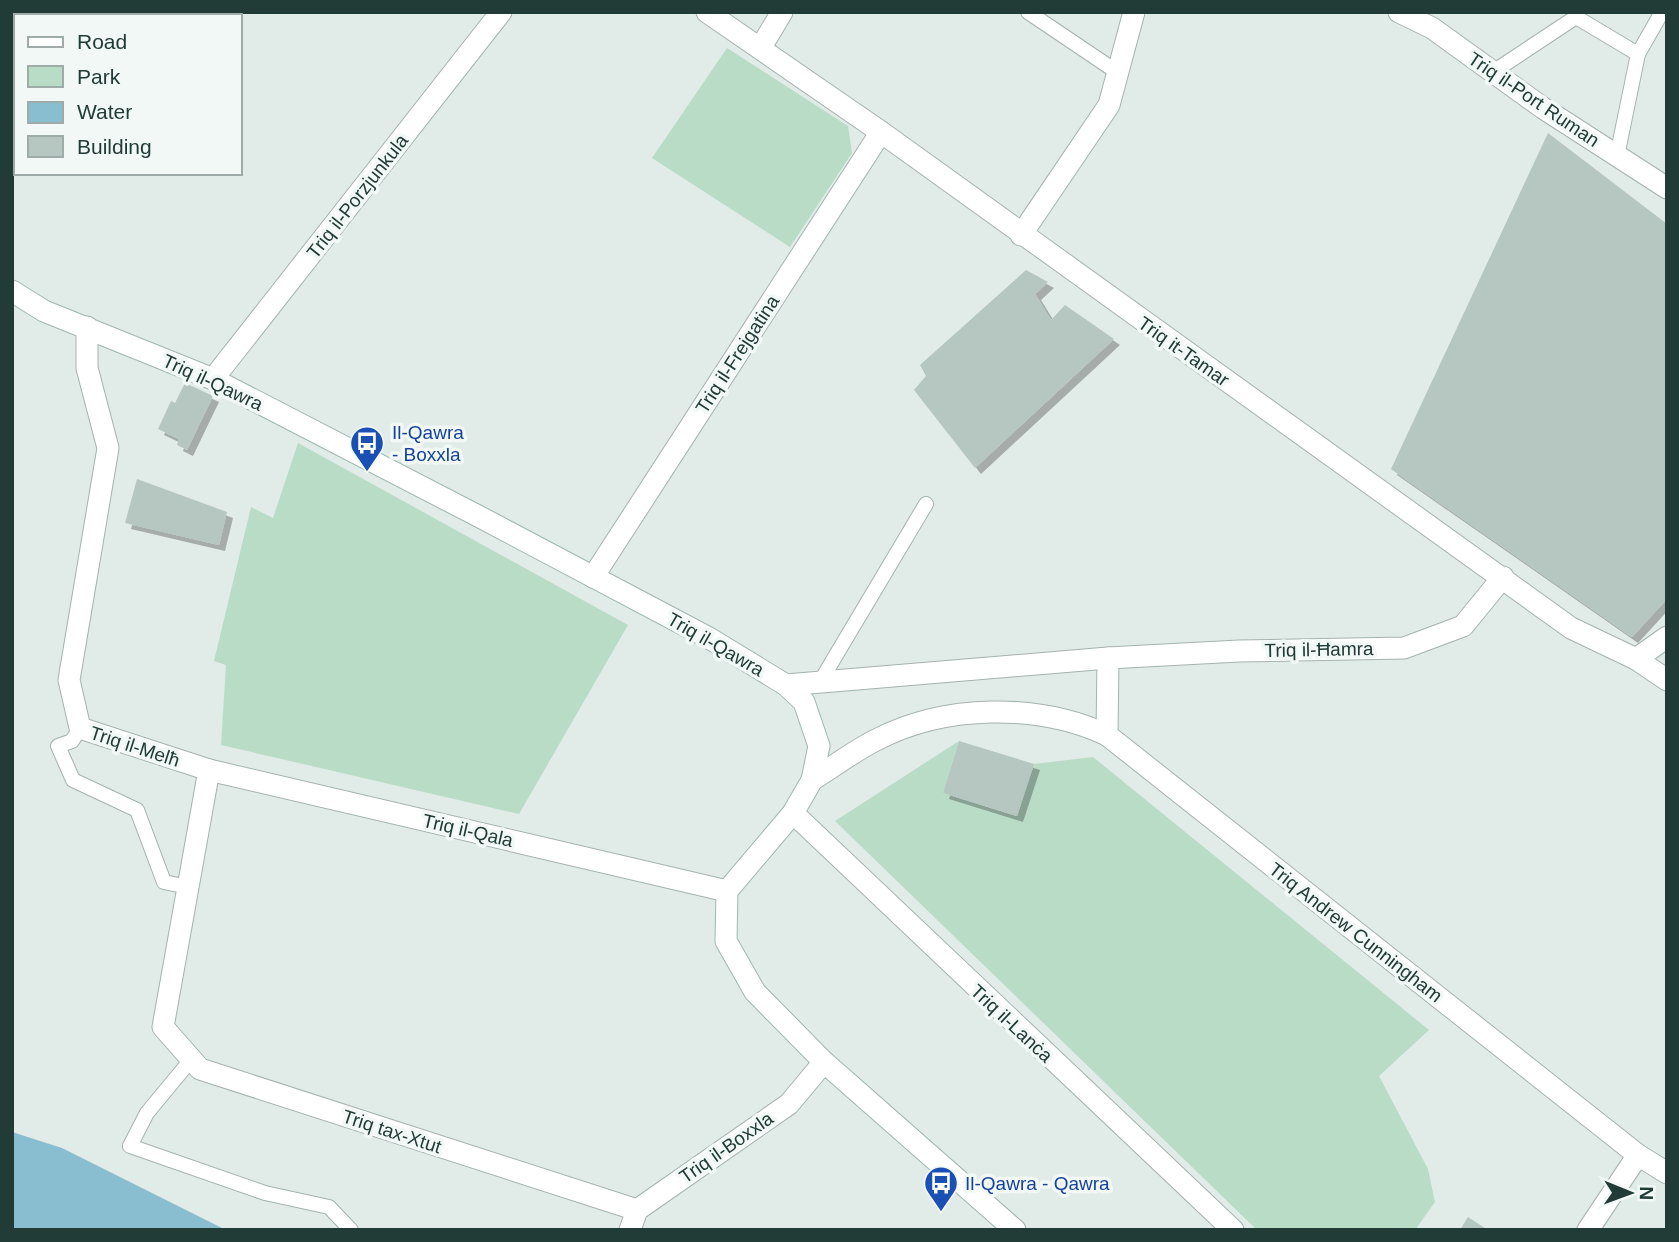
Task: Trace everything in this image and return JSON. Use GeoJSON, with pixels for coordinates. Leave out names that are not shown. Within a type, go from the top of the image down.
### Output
{"type":"FeatureCollection","features":[{"type":"Feature","properties":{"kind":"street","name":"Triq il-Porzjunkula"},"geometry":{"type":"LineString","coordinates":[[213,379],[500,12]]}},
{"type":"Feature","properties":{"kind":"street","name":"Triq it-Tamar"},"geometry":{"type":"LineString","coordinates":[[707,12],[881,132],[1571,628],[1636,659],[1667,680]]}},
{"type":"Feature","properties":{"kind":"street"},"geometry":{"type":"LineString","coordinates":[[761,47],[782,12]]}},
{"type":"Feature","properties":{"kind":"street"},"geometry":{"type":"LineString","coordinates":[[1021,235],[1108,105],[1135,12]]}},
{"type":"Feature","properties":{"kind":"street","name":"Triq il-Port Ruman"},"geometry":{"type":"LineString","coordinates":[[1399,12],[1432,28],[1667,188]]}},
{"type":"Feature","properties":{"kind":"street","name":"Triq il-Frejgatina"},"geometry":{"type":"LineString","coordinates":[[593,577],[881,132]]}},
{"type":"Feature","properties":{"kind":"street","name":"Triq il-Qawra"},"geometry":{"type":"LineString","coordinates":[[12,291],[44,311],[213,379],[709,638],[786,685],[804,702],[818,746],[812,780],[793,813],[727,891]]}},
{"type":"Feature","properties":{"kind":"street","name":"Triq il-Melħ"},"geometry":{"type":"LineString","coordinates":[[87,327],[87,368],[108,448],[69,680],[80,728],[209,770]]}},
{"type":"Feature","properties":{"kind":"street","name":"Triq il-Ħamra"},"geometry":{"type":"LineString","coordinates":[[786,685],[1108,658],[1239,651],[1404,648],[1463,626],[1503,578]]}},
{"type":"Feature","properties":{"kind":"street"},"geometry":{"type":"LineString","coordinates":[[1636,659],[1667,637]]}},
{"type":"Feature","properties":{"kind":"street"},"geometry":{"type":"LineString","coordinates":[[1107,735],[1108,658]]}},
{"type":"Feature","properties":{"kind":"street","name":"Triq Andrew Cunningham"},"geometry":{"type":"LineString","coordinates":[[812,780],[878,739],[922,721],[963,714],[1017,713],[1059,719],[1107,735],[1638,1156],[1667,1173]]}},
{"type":"Feature","properties":{"kind":"street"},"geometry":{"type":"LineString","coordinates":[[188,887],[209,770]]}},
{"type":"Feature","properties":{"kind":"street","name":"Triq il-Qala"},"geometry":{"type":"LineString","coordinates":[[209,770],[727,891]]}},
{"type":"Feature","properties":{"kind":"street","name":"Triq il-Lanċa"},"geometry":{"type":"LineString","coordinates":[[793,813],[1233,1230]]}},
{"type":"Feature","properties":{"kind":"street","name":"Triq tax-Xtut"},"geometry":{"type":"LineString","coordinates":[[188,887],[163,1027],[190,1061],[200,1069],[633,1220]]}},
{"type":"Feature","properties":{"kind":"street"},"geometry":{"type":"LineString","coordinates":[[727,891],[726,941],[755,992],[824,1062],[1015,1230]]}},
{"type":"Feature","properties":{"kind":"street","name":"Triq il-Boxxla"},"geometry":{"type":"LineString","coordinates":[[633,1220],[789,1104],[824,1062]]}},
{"type":"Feature","properties":{"kind":"street"},"geometry":{"type":"LineString","coordinates":[[1588,1230],[1638,1156]]}},
{"type":"Feature","properties":{"kind":"lane"},"geometry":{"type":"LineString","coordinates":[[1028,12],[1117,72]]}},
{"type":"Feature","properties":{"kind":"lane"},"geometry":{"type":"LineString","coordinates":[[1617,156],[1638,54],[1662,12]]}},
{"type":"Feature","properties":{"kind":"lane"},"geometry":{"type":"LineString","coordinates":[[1493,72],[1577,15],[1638,54]]}},
{"type":"Feature","properties":{"kind":"lane"},"geometry":{"type":"LineString","coordinates":[[820,682],[926,504]]}},
{"type":"Feature","properties":{"kind":"lane"},"geometry":{"type":"LineString","coordinates":[[80,728],[72,741],[58,746],[73,780],[136,810],[164,882],[188,887]]}},
{"type":"Feature","properties":{"kind":"lane"},"geometry":{"type":"LineString","coordinates":[[190,1061],[147,1113],[130,1146],[265,1193],[329,1207],[351,1230]]}},
{"type":"Feature","properties":{"kind":"green space"},"geometry":{"type":"Polygon","coordinates":[[[727,48],[848,126],[852,153],[790,247],[652,158],[727,48]]]}},
{"type":"Feature","properties":{"kind":"green space"},"geometry":{"type":"Polygon","coordinates":[[[298,443],[628,625],[519,814],[221,745],[226,665],[214,661],[251,507],[273,518],[298,443]]]}},
{"type":"Feature","properties":{"kind":"green space"},"geometry":{"type":"Polygon","coordinates":[[[959,741],[943,793],[1016,816],[1034,764],[1093,757],[1429,1030],[1379,1076],[1428,1169],[1435,1202],[1415,1230],[1257,1230],[835,821],[959,741]]]}},
{"type":"Feature","properties":{"kind":"water"},"geometry":{"type":"Polygon","coordinates":[[[12,1132],[62,1148],[226,1230],[12,1230],[12,1132]]]}},
{"type":"Feature","properties":{"kind":"building"},"geometry":{"type":"Polygon","coordinates":[[[1548,133],[1667,224],[1667,599],[1632,637],[1391,469],[1548,133]]]}},
{"type":"Feature","properties":{"kind":"building"},"geometry":{"type":"Polygon","coordinates":[[[1026,270],[1048,282],[1035,294],[1051,320],[1065,305],[1114,339],[975,468],[914,390],[926,376],[920,365],[1026,270]]]}},
{"type":"Feature","properties":{"kind":"building"},"geometry":{"type":"Polygon","coordinates":[[[185,383],[213,396],[187,450],[177,445],[179,439],[158,429],[171,401],[175,403],[185,383]]]}},
{"type":"Feature","properties":{"kind":"building"},"geometry":{"type":"Polygon","coordinates":[[[137,479],[227,512],[219,545],[125,523],[137,479]]]}},
{"type":"Feature","properties":{"kind":"building"},"geometry":{"type":"Polygon","coordinates":[[[959,741],[1034,764],[1017,816],[943,793],[959,741]]]}},
{"type":"Feature","properties":{"kind":"building"},"geometry":{"type":"Polygon","coordinates":[[[1468,1217],[1488,1230],[1460,1230],[1468,1217]]]}},
{"type":"Feature","properties":{"kind":"place","name":"Il-Qawra - Boxxla"},"geometry":{"type":"Point","coordinates":[367,473]}},
{"type":"Feature","properties":{"kind":"place","name":"Il-Qawra - Qawra"},"geometry":{"type":"Point","coordinates":[941,1213]}}]}
